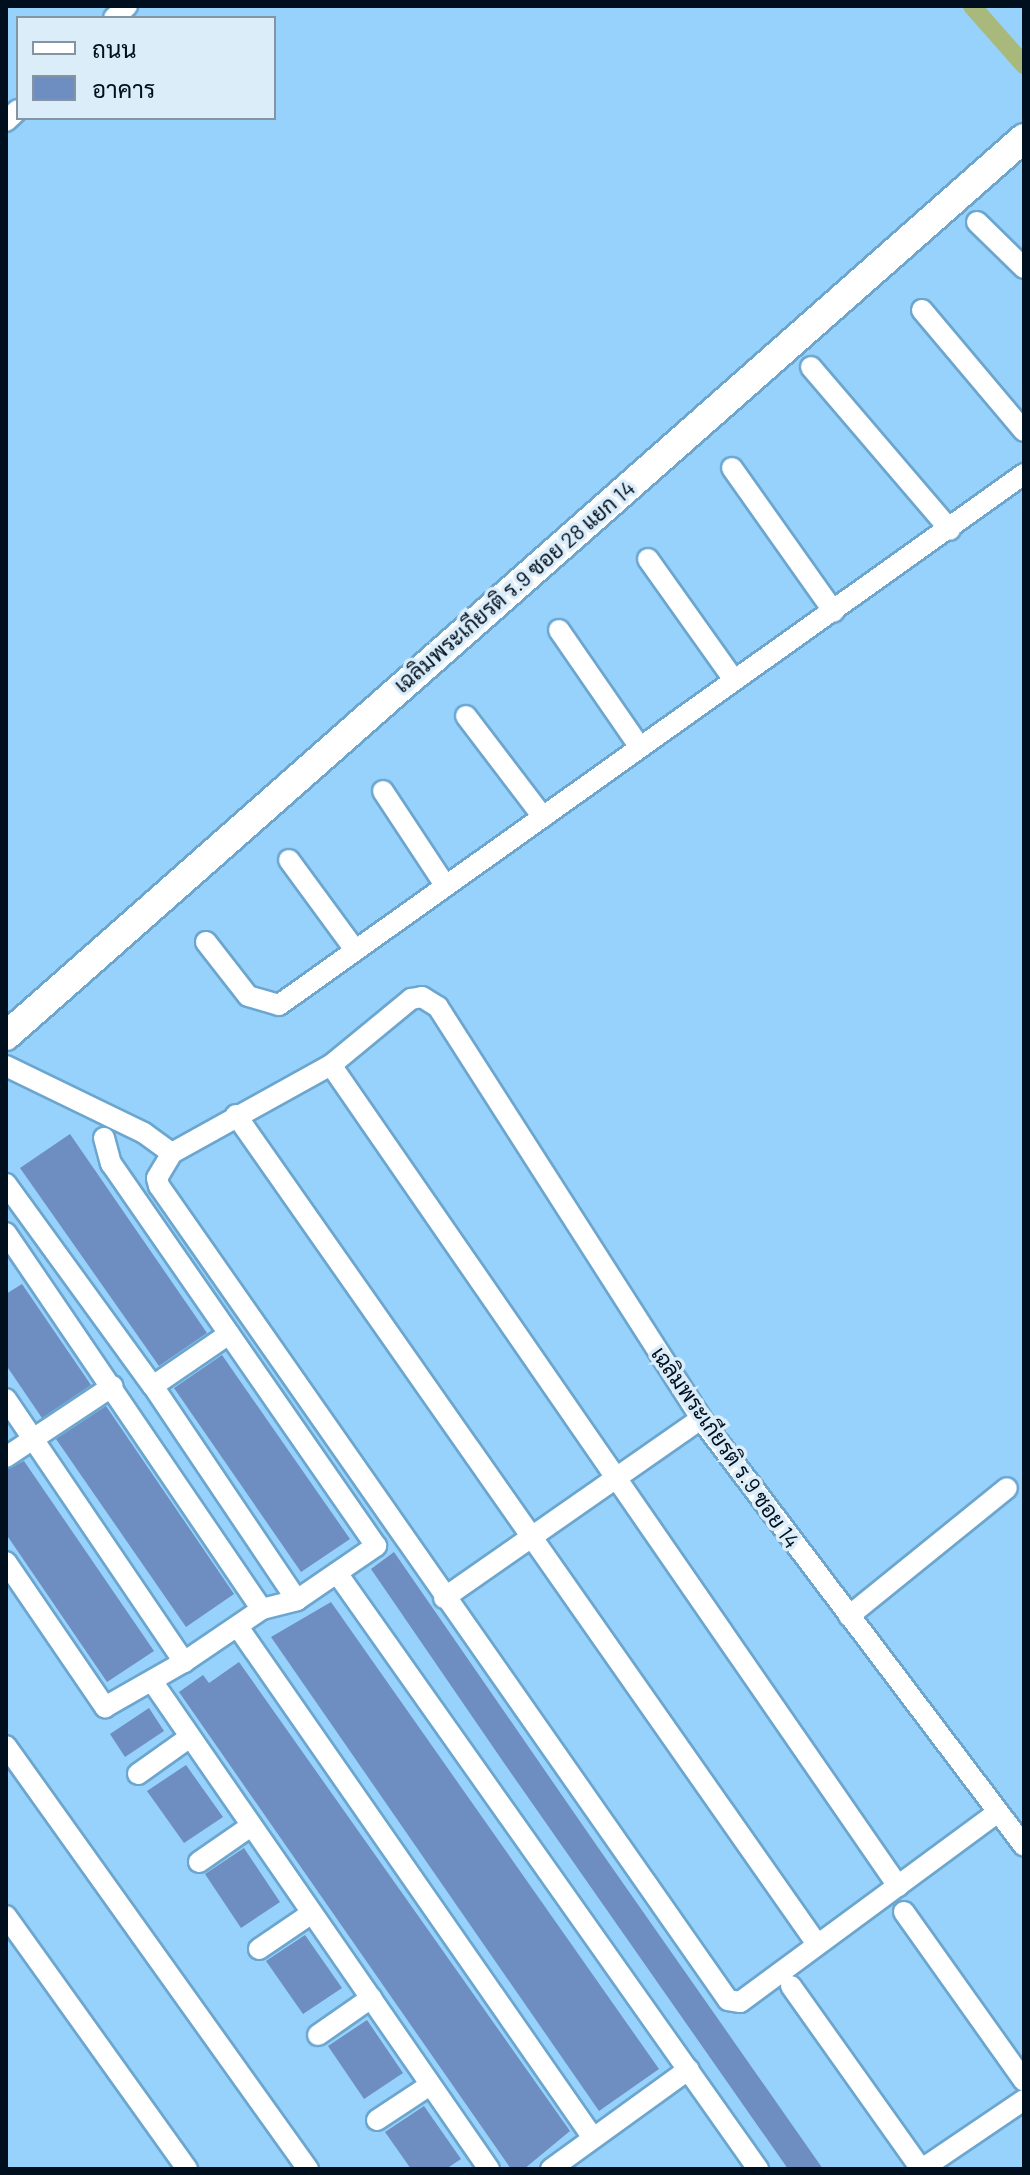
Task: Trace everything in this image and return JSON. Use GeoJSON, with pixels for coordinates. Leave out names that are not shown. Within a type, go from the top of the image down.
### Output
{"type":"FeatureCollection","features":[{"type":"Feature","properties":{"kind":"street","name":"เฉลิมพระเกียรติ ร.9 ซอย 28 แยก 14"},"geometry":{"type":"LineString","coordinates":[[6,1036],[1024,138]]}},
{"type":"Feature","properties":{"kind":"street"},"geometry":{"type":"LineString","coordinates":[[977,222],[1024,268]]}},
{"type":"Feature","properties":{"kind":"street"},"geometry":{"type":"LineString","coordinates":[[922,310],[1024,431]]}},
{"type":"Feature","properties":{"kind":"street"},"geometry":{"type":"LineString","coordinates":[[811,367],[950,530]]}},
{"type":"Feature","properties":{"kind":"street"},"geometry":{"type":"LineString","coordinates":[[732,468],[834,612]]}},
{"type":"Feature","properties":{"kind":"street"},"geometry":{"type":"LineString","coordinates":[[206,942],[248,996],[264,1004],[279,1005],[639,746],[950,530],[1024,474]]}},
{"type":"Feature","properties":{"kind":"street"},"geometry":{"type":"LineString","coordinates":[[648,559],[734,680]]}},
{"type":"Feature","properties":{"kind":"street"},"geometry":{"type":"LineString","coordinates":[[559,630],[639,746]]}},
{"type":"Feature","properties":{"kind":"street"},"geometry":{"type":"LineString","coordinates":[[466,716],[543,817]]}},
{"type":"Feature","properties":{"kind":"street"},"geometry":{"type":"LineString","coordinates":[[383,791],[445,885]]}},
{"type":"Feature","properties":{"kind":"street"},"geometry":{"type":"LineString","coordinates":[[289,860],[355,950]]}},
{"type":"Feature","properties":{"kind":"street","name":"เฉลิมพระเกียรติ ร.9 ซอย 14"},"geometry":{"type":"LineString","coordinates":[[331,1065],[411,999],[422,997],[438,1007],[701,1419],[1024,1846]]}},
{"type":"Feature","properties":{"kind":"street"},"geometry":{"type":"LineString","coordinates":[[898,1886],[331,1065],[172,1153],[157,1178],[159,1186],[444,1598],[733,2003],[898,1886],[998,1812]]}},
{"type":"Feature","properties":{"kind":"street"},"geometry":{"type":"LineString","coordinates":[[6,1066],[144,1133],[172,1153]]}},
{"type":"Feature","properties":{"kind":"street"},"geometry":{"type":"LineString","coordinates":[[236,1115],[534,1536],[817,1944]]}},
{"type":"Feature","properties":{"kind":"street"},"geometry":{"type":"LineString","coordinates":[[6,1562],[105,1707],[184,1662],[262,1609],[297,1600],[376,1546],[111,1164],[104,1138]]}},
{"type":"Feature","properties":{"kind":"street"},"geometry":{"type":"LineString","coordinates":[[6,1184],[153,1386],[297,1600]]}},
{"type":"Feature","properties":{"kind":"street"},"geometry":{"type":"LineString","coordinates":[[6,1233],[90,1352],[262,1609]]}},
{"type":"Feature","properties":{"kind":"street"},"geometry":{"type":"LineString","coordinates":[[153,1386],[229,1334]]}},
{"type":"Feature","properties":{"kind":"street"},"geometry":{"type":"LineString","coordinates":[[90,1352],[114,1336]]}},
{"type":"Feature","properties":{"kind":"street"},"geometry":{"type":"LineString","coordinates":[[6,1457],[113,1386]]}},
{"type":"Feature","properties":{"kind":"street"},"geometry":{"type":"LineString","coordinates":[[6,1399],[184,1662]]}},
{"type":"Feature","properties":{"kind":"street"},"geometry":{"type":"LineString","coordinates":[[444,1598],[701,1419]]}},
{"type":"Feature","properties":{"kind":"street"},"geometry":{"type":"LineString","coordinates":[[159,1454],[186,1436]]}},
{"type":"Feature","properties":{"kind":"street"},"geometry":{"type":"LineString","coordinates":[[849,1616],[1007,1488]]}},
{"type":"Feature","properties":{"kind":"street"},"geometry":{"type":"LineString","coordinates":[[337,1573],[758,2169]]}},
{"type":"Feature","properties":{"kind":"street"},"geometry":{"type":"LineString","coordinates":[[238,1627],[593,2138]]}},
{"type":"Feature","properties":{"kind":"street"},"geometry":{"type":"LineString","coordinates":[[152,1681],[487,2168]]}},
{"type":"Feature","properties":{"kind":"street"},"geometry":{"type":"LineString","coordinates":[[138,1774],[190,1737]]}},
{"type":"Feature","properties":{"kind":"street"},"geometry":{"type":"LineString","coordinates":[[6,1746],[308,2169]]}},
{"type":"Feature","properties":{"kind":"street"},"geometry":{"type":"LineString","coordinates":[[199,1862],[251,1826]]}},
{"type":"Feature","properties":{"kind":"street"},"geometry":{"type":"LineString","coordinates":[[904,1912],[1024,2081]]}},
{"type":"Feature","properties":{"kind":"street"},"geometry":{"type":"LineString","coordinates":[[259,1949],[312,1913]]}},
{"type":"Feature","properties":{"kind":"street"},"geometry":{"type":"LineString","coordinates":[[6,1916],[187,2169]]}},
{"type":"Feature","properties":{"kind":"street"},"geometry":{"type":"LineString","coordinates":[[791,1986],[922,2169],[1024,2100]]}},
{"type":"Feature","properties":{"kind":"street"},"geometry":{"type":"LineString","coordinates":[[318,2035],[371,1998]]}},
{"type":"Feature","properties":{"kind":"street"},"geometry":{"type":"LineString","coordinates":[[551,2169],[689,2069]]}},
{"type":"Feature","properties":{"kind":"street"},"geometry":{"type":"LineString","coordinates":[[377,2120],[430,2085]]}},
{"type":"Feature","properties":{"kind":"building"},"geometry":{"type":"Polygon","coordinates":[[[70,1134],[207,1333],[159,1366],[20,1168],[70,1134]]]}},
{"type":"Feature","properties":{"kind":"building"},"geometry":{"type":"Polygon","coordinates":[[[22,1284],[91,1385],[42,1418],[6,1365],[6,1294],[22,1284]]]}},
{"type":"Feature","properties":{"kind":"building"},"geometry":{"type":"Polygon","coordinates":[[[222,1355],[350,1539],[301,1572],[174,1388],[222,1355]]]}},
{"type":"Feature","properties":{"kind":"building"},"geometry":{"type":"Polygon","coordinates":[[[106,1406],[234,1594],[186,1627],[56,1439],[106,1406]]]}},
{"type":"Feature","properties":{"kind":"building"},"geometry":{"type":"Polygon","coordinates":[[[24,1461],[154,1651],[107,1682],[6,1534],[6,1470],[24,1461]]]}},
{"type":"Feature","properties":{"kind":"building"},"geometry":{"type":"Polygon","coordinates":[[[394,1552],[823,2169],[788,2169],[504,1763],[371,1569],[394,1552]]]}},
{"type":"Feature","properties":{"kind":"building"},"geometry":{"type":"Polygon","coordinates":[[[331,1602],[659,2069],[599,2111],[271,1637],[331,1602]]]}},
{"type":"Feature","properties":{"kind":"building"},"geometry":{"type":"Polygon","coordinates":[[[239,1662],[570,2131],[524,2169],[511,2169],[179,1692],[203,1675],[209,1683],[239,1662]]]}},
{"type":"Feature","properties":{"kind":"building"},"geometry":{"type":"Polygon","coordinates":[[[149,1708],[164,1731],[125,1757],[110,1734],[149,1708]]]}},
{"type":"Feature","properties":{"kind":"building"},"geometry":{"type":"Polygon","coordinates":[[[186,1765],[223,1817],[184,1843],[147,1791],[186,1765]]]}},
{"type":"Feature","properties":{"kind":"building"},"geometry":{"type":"Polygon","coordinates":[[[244,1848],[280,1902],[241,1928],[205,1874],[244,1848]]]}},
{"type":"Feature","properties":{"kind":"building"},"geometry":{"type":"Polygon","coordinates":[[[305,1935],[342,1988],[303,2014],[266,1961],[305,1935]]]}},
{"type":"Feature","properties":{"kind":"building"},"geometry":{"type":"Polygon","coordinates":[[[367,2020],[403,2073],[364,2099],[328,2046],[367,2020]]]}},
{"type":"Feature","properties":{"kind":"building"},"geometry":{"type":"Polygon","coordinates":[[[424,2106],[461,2159],[446,2169],[411,2169],[385,2132],[424,2106]]]}},
{"type":"Feature","properties":{"kind":"waterway"},"geometry":{"type":"LineString","coordinates":[[972,6],[1024,65]]}}]}
